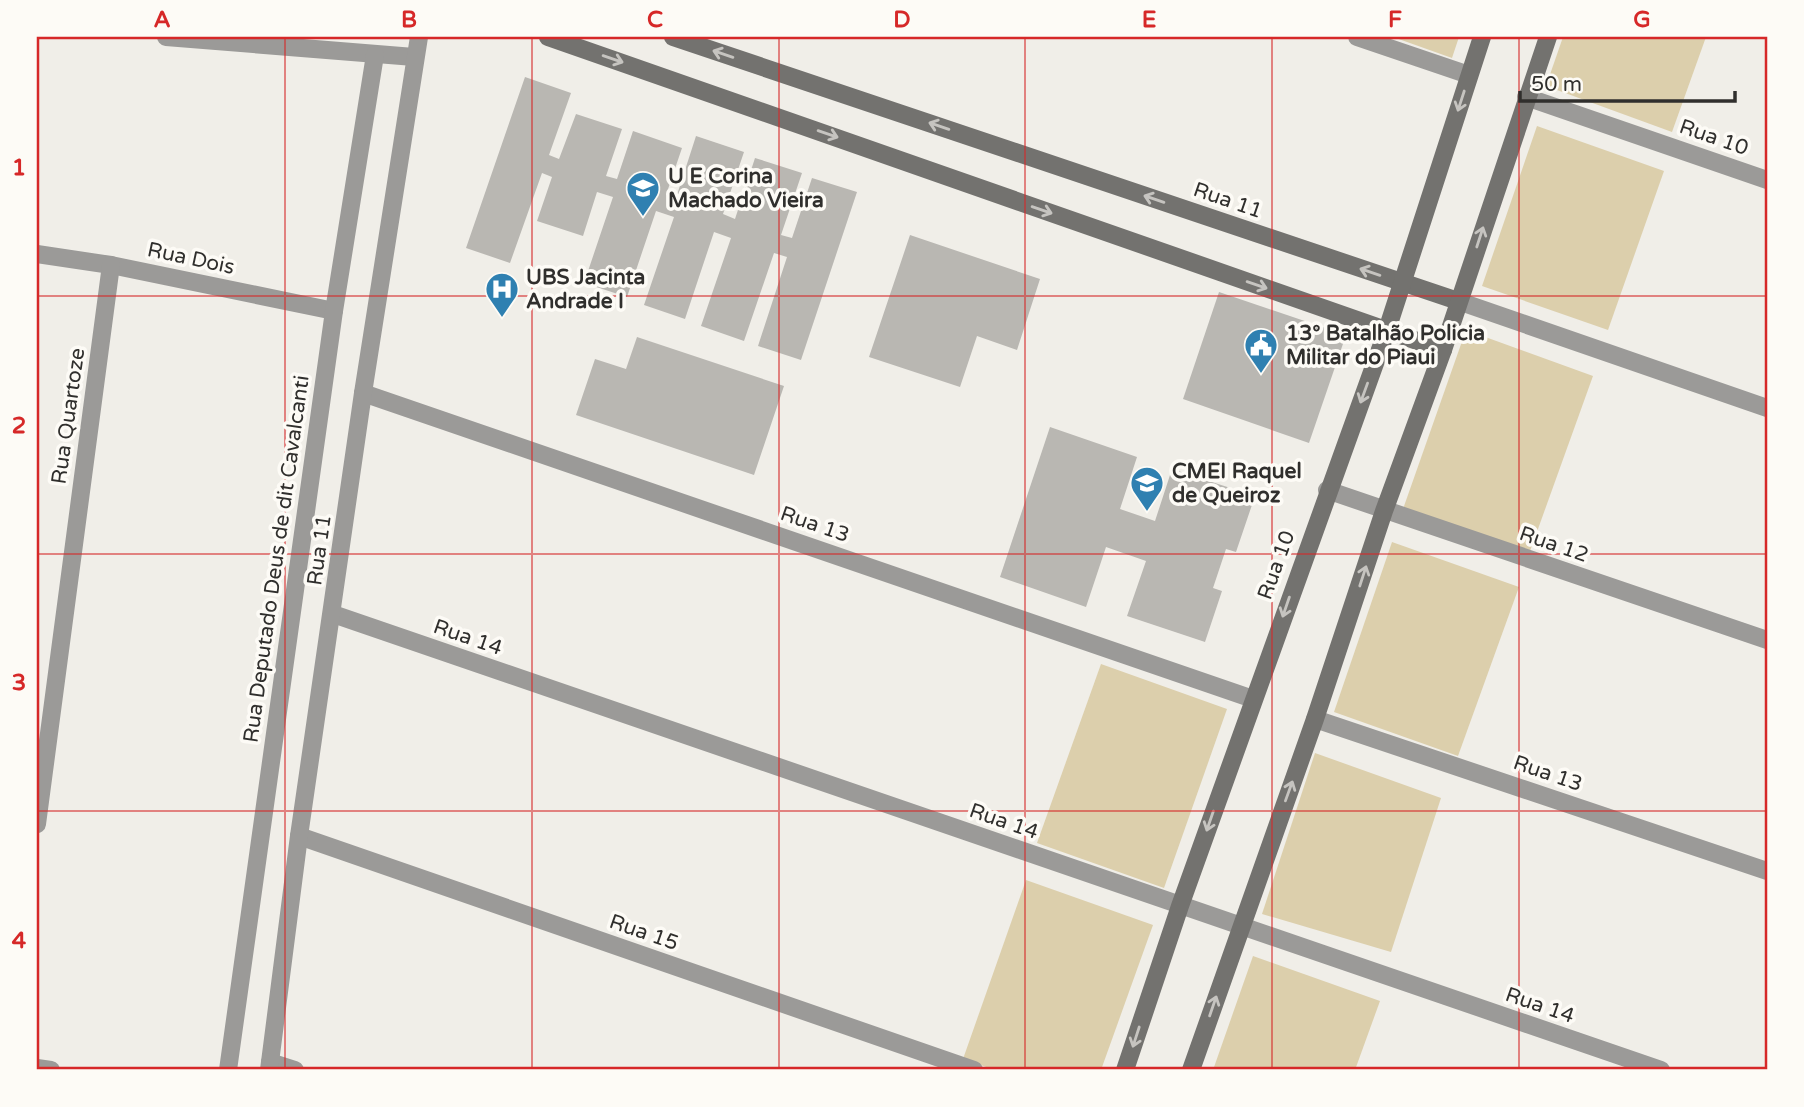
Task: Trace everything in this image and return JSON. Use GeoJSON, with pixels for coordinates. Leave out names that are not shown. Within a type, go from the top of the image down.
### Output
{"type":"FeatureCollection","features":[{"type":"Feature","properties":{"kind":"main road"},"geometry":{"type":"LineString","coordinates":[[548,37],[1443,350]]}},
{"type":"Feature","properties":{"kind":"main road","name":"Rua 10"},"geometry":{"type":"LineString","coordinates":[[1125,1070],[1253,699],[1387,330],[1482,37]]}},
{"type":"Feature","properties":{"kind":"main road"},"geometry":{"type":"LineString","coordinates":[[1191,1070],[1315,719],[1384,511],[1443,350],[1548,37]]}},
{"type":"Feature","properties":{"kind":"main road","name":"Rua 11"},"geometry":{"type":"LineString","coordinates":[[683,38],[1458,301]]}},
{"type":"Feature","properties":{"kind":"street"},"geometry":{"type":"LineString","coordinates":[[166,37],[414,57]]}},
{"type":"Feature","properties":{"kind":"street","name":"Rua 11"},"geometry":{"type":"LineString","coordinates":[[270,1066],[299,836],[363,393],[419,37]]}},
{"type":"Feature","properties":{"kind":"street"},"geometry":{"type":"LineString","coordinates":[[1357,37],[1469,75]]}},
{"type":"Feature","properties":{"kind":"street","name":"Rua Deputado Deus de dit Cavalcanti"},"geometry":{"type":"LineString","coordinates":[[228,1070],[334,311],[375,55]]}},
{"type":"Feature","properties":{"kind":"street","name":"Rua 10"},"geometry":{"type":"LineString","coordinates":[[1526,97],[1767,180]]}},
{"type":"Feature","properties":{"kind":"street","name":"Rua Dois"},"geometry":{"type":"LineString","coordinates":[[37,254],[111,265],[334,311]]}},
{"type":"Feature","properties":{"kind":"street","name":"Rua Quartoze"},"geometry":{"type":"LineString","coordinates":[[37,824],[111,265]]}},
{"type":"Feature","properties":{"kind":"street","name":"Rua 11"},"geometry":{"type":"LineString","coordinates":[[1458,301],[1767,408]]}},
{"type":"Feature","properties":{"kind":"street","name":"Rua 13"},"geometry":{"type":"LineString","coordinates":[[363,393],[1253,699]]}},
{"type":"Feature","properties":{"kind":"street","name":"Rua 12"},"geometry":{"type":"LineString","coordinates":[[1327,490],[1767,640]]}},
{"type":"Feature","properties":{"kind":"street","name":"Rua 14"},"geometry":{"type":"LineString","coordinates":[[333,614],[1661,1070]]}},
{"type":"Feature","properties":{"kind":"street","name":"Rua 13"},"geometry":{"type":"LineString","coordinates":[[1315,719],[1767,871]]}},
{"type":"Feature","properties":{"kind":"street","name":"Rua 15"},"geometry":{"type":"LineString","coordinates":[[299,836],[974,1070]]}},
{"type":"Feature","properties":{"kind":"street"},"geometry":{"type":"LineString","coordinates":[[270,1066],[295,1070]]}},
{"type":"Feature","properties":{"kind":"street"},"geometry":{"type":"LineString","coordinates":[[37,1068],[51,1070]]}},
{"type":"Feature","properties":{"kind":"shaded area"},"geometry":{"type":"Polygon","coordinates":[[[1393,37],[1459,37],[1452,58],[1393,37]]]}},
{"type":"Feature","properties":{"kind":"shaded area"},"geometry":{"type":"Polygon","coordinates":[[[1563,37],[1706,37],[1672,132],[1546,86],[1563,37]]]}},
{"type":"Feature","properties":{"kind":"shaded area"},"geometry":{"type":"Polygon","coordinates":[[[1537,126],[1664,171],[1608,330],[1482,286],[1537,126]]]}},
{"type":"Feature","properties":{"kind":"shaded area"},"geometry":{"type":"Polygon","coordinates":[[[1466,330],[1593,376],[1529,554],[1403,509],[1466,330]]]}},
{"type":"Feature","properties":{"kind":"shaded area"},"geometry":{"type":"Polygon","coordinates":[[[1392,542],[1519,587],[1458,756],[1334,712],[1392,542]]]}},
{"type":"Feature","properties":{"kind":"shaded area"},"geometry":{"type":"Polygon","coordinates":[[[1101,664],[1227,709],[1164,888],[1037,843],[1101,664]]]}},
{"type":"Feature","properties":{"kind":"shaded area"},"geometry":{"type":"Polygon","coordinates":[[[1315,753],[1441,798],[1391,952],[1262,914],[1315,753]]]}},
{"type":"Feature","properties":{"kind":"shaded area"},"geometry":{"type":"Polygon","coordinates":[[[1026,880],[1153,925],[1101,1070],[995,1070],[963,1059],[1026,880]]]}},
{"type":"Feature","properties":{"kind":"shaded area"},"geometry":{"type":"Polygon","coordinates":[[[1253,956],[1380,1001],[1355,1070],[1213,1070],[1253,956]]]}},
{"type":"Feature","properties":{"kind":"building"},"geometry":{"type":"Polygon","coordinates":[[[525,77],[571,93],[549,155],[559,159],[576,114],[622,129],[606,176],[617,179],[633,131],[682,148],[666,195],[676,198],[696,136],[744,152],[723,214],[735,219],[755,158],[802,173],[781,235],[792,238],[812,178],[857,192],[801,360],[758,346],[787,257],[774,253],[744,341],[701,326],[731,238],[714,232],[685,319],[644,305],[674,217],[656,211],[627,297],[584,283],[613,197],[597,192],[583,236],[537,221],[552,177],[542,173],[510,263],[466,248],[525,77]]]}},
{"type":"Feature","properties":{"kind":"building"},"geometry":{"type":"Polygon","coordinates":[[[910,235],[1040,279],[1017,350],[977,336],[960,387],[869,357],[910,235]]]}},
{"type":"Feature","properties":{"kind":"building","name":"13° Batalhão Policia Militar do Piaui"},"geometry":{"type":"Polygon","coordinates":[[[1219,292],[1346,335],[1309,443],[1183,399],[1219,292]]]}},
{"type":"Feature","properties":{"kind":"building"},"geometry":{"type":"Polygon","coordinates":[[[637,337],[784,386],[754,475],[576,415],[595,359],[626,369],[637,337]]]}},
{"type":"Feature","properties":{"kind":"building"},"geometry":{"type":"Polygon","coordinates":[[[1050,427],[1137,457],[1120,509],[1155,521],[1172,469],[1255,496],[1236,552],[1226,549],[1213,588],[1222,591],[1205,642],[1127,616],[1146,561],[1106,547],[1086,607],[1000,577],[1050,427]]]}},
{"type":"Feature","properties":{"kind":"place","name":"U E Corina Machado Vieira"},"geometry":{"type":"Point","coordinates":[643,218]}},
{"type":"Feature","properties":{"kind":"place","name":"UBS Jacinta Andrade I"},"geometry":{"type":"Point","coordinates":[502,319]}},
{"type":"Feature","properties":{"kind":"place","name":"13° Batalhão Policia Militar do Piaui"},"geometry":{"type":"Point","coordinates":[1261,375]}},
{"type":"Feature","properties":{"kind":"place","name":"CMEI Raquel de Queiroz"},"geometry":{"type":"Point","coordinates":[1147,513]}}]}
